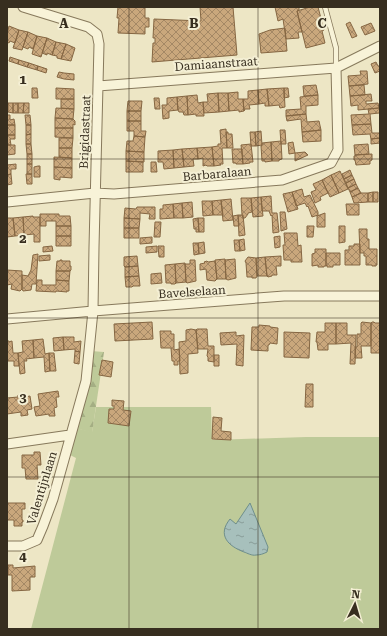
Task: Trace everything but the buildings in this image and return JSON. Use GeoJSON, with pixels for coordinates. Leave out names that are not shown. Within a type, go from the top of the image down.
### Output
{"type":"FeatureCollection","features":[{"type":"Feature","properties":{"kind":"street","name":"Brigidastraat"},"geometry":{"type":"LineString","coordinates":[[23,7],[46,10],[88,27],[97,34],[99,44],[93,311]]}},
{"type":"Feature","properties":{"kind":"street","name":"Damiaanstraat"},"geometry":{"type":"LineString","coordinates":[[98,86],[336,68],[380,46]]}},
{"type":"Feature","properties":{"kind":"street","name":"Barbaralaan"},"geometry":{"type":"LineString","coordinates":[[7,202],[95,193],[114,194],[282,180],[331,163],[338,150],[336,68]]}},
{"type":"Feature","properties":{"kind":"street","name":"Bavelselaan"},"geometry":{"type":"LineString","coordinates":[[7,319],[284,296],[380,296]]}},
{"type":"Feature","properties":{"kind":"street","name":"Valentijnlaan"},"geometry":{"type":"LineString","coordinates":[[7,546],[23,546],[37,540],[53,499],[86,381],[93,311]]}},
{"type":"Feature","properties":{"kind":"street","name":"Valentijnlaan"},"geometry":{"type":"LineString","coordinates":[[7,444],[70,435]]}},
{"type":"Feature","properties":{"kind":"lane"},"geometry":{"type":"LineString","coordinates":[[325,7],[336,48],[336,68]]}},
{"type":"Feature","properties":{"kind":"green space"},"geometry":{"type":"Polygon","coordinates":[[[91,351],[104,352],[92,433],[76,428],[91,351]]]}},
{"type":"Feature","properties":{"kind":"green space"},"geometry":{"type":"Polygon","coordinates":[[[96,407],[211,407],[212,440],[306,437],[380,437],[380,629],[31,629],[76,458],[68,454],[76,428],[92,432],[96,407]]]}},
{"type":"Feature","properties":{"kind":"water"},"geometry":{"type":"Polygon","coordinates":[[[250,503],[268,547],[267,552],[260,555],[251,555],[238,550],[229,543],[224,535],[224,530],[230,519],[236,524],[250,503]]]}}]}
